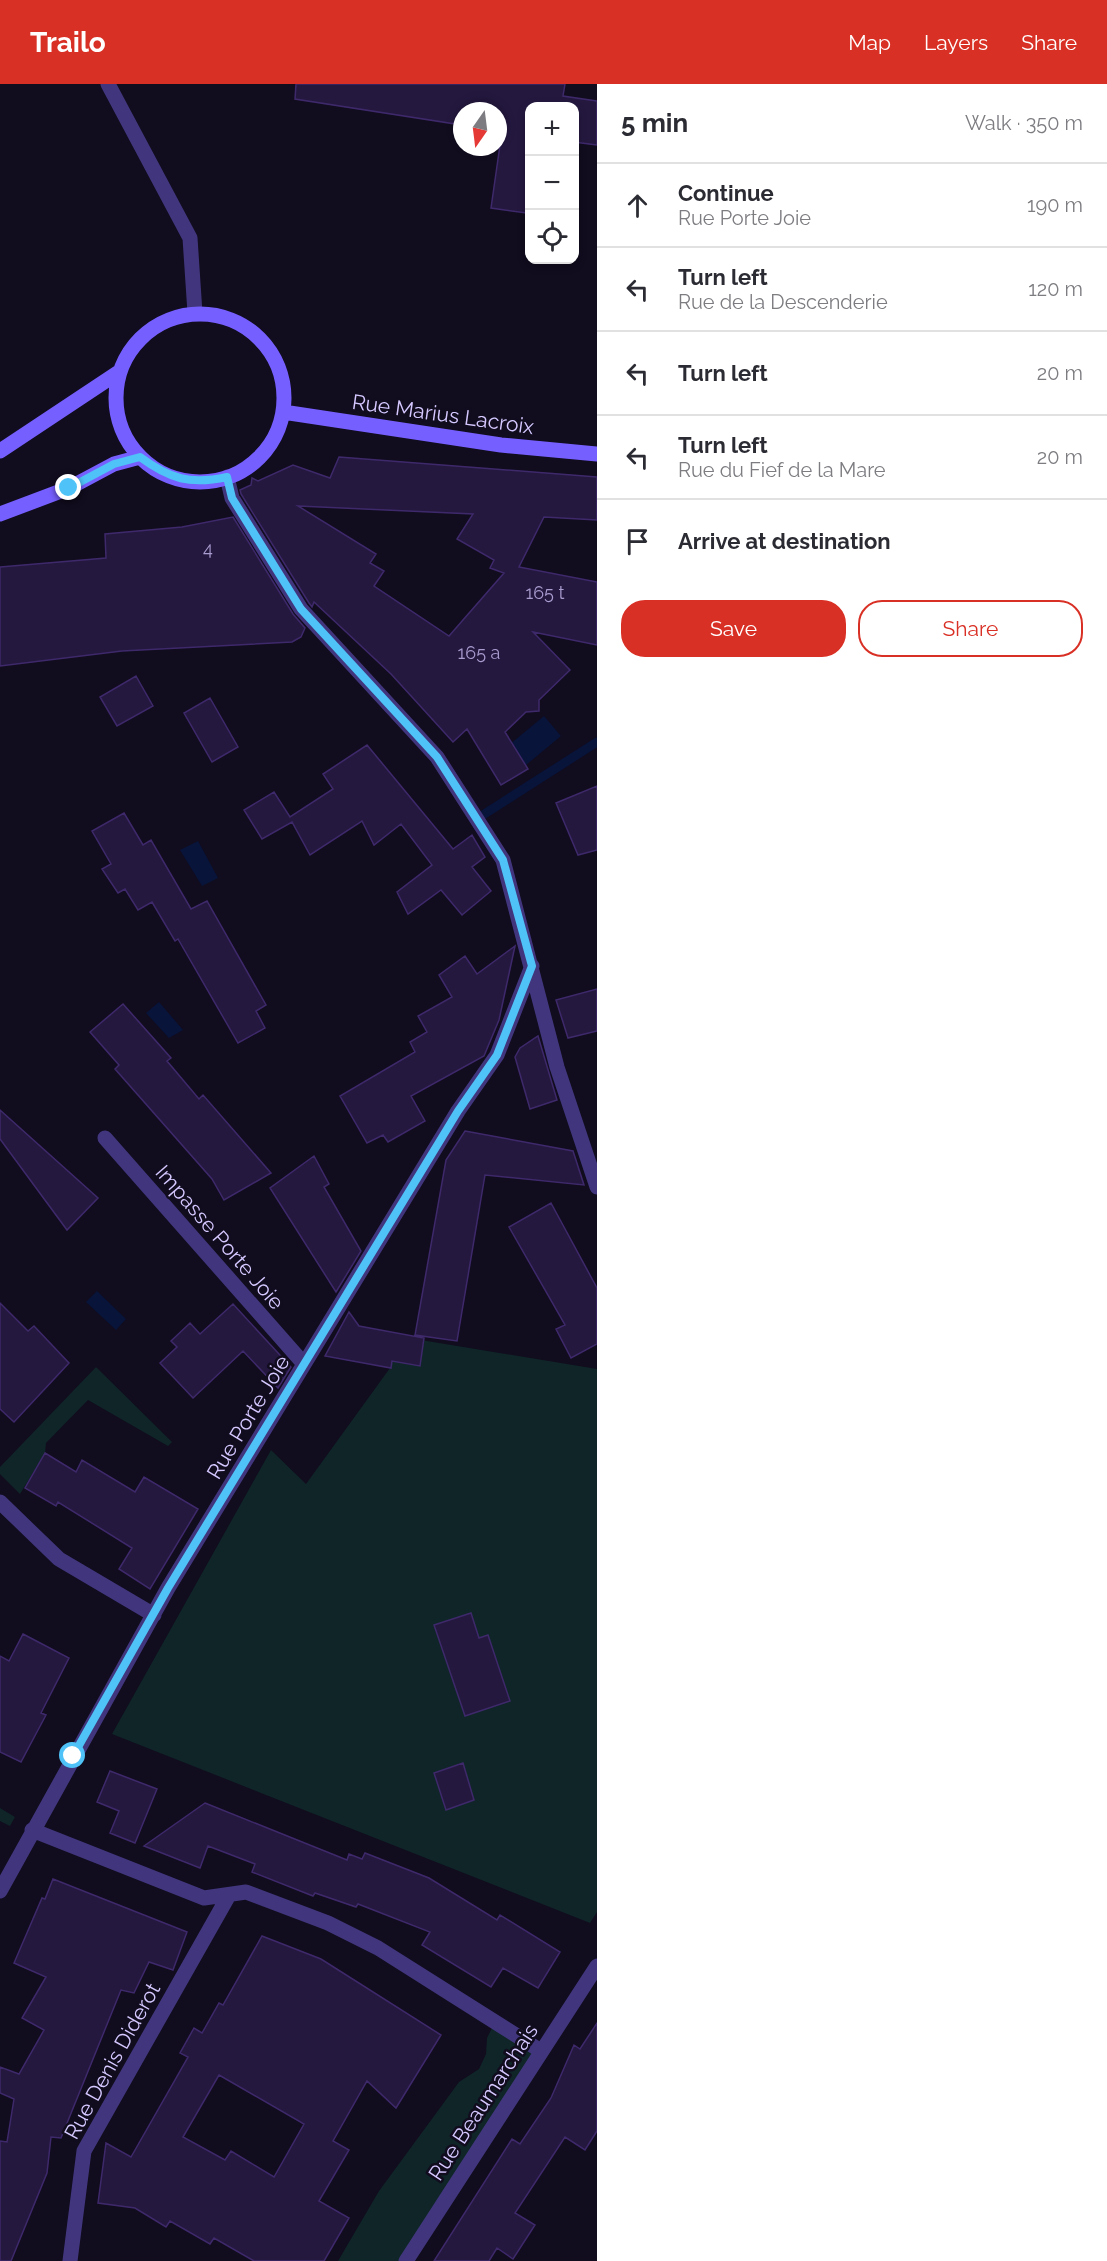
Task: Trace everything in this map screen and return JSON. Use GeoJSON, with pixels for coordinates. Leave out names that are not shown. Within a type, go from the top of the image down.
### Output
{"type":"FeatureCollection","features":[{"type":"Feature","properties":{"kind":"main road"},"geometry":{"type":"LineString","coordinates":[[195,313],[240,323],[261,339],[276,361],[284,386],[283,412],[276,434],[264,452],[247,467],[227,477],[204,482],[181,479],[159,471],[140,457],[126,439],[118,418],[115,394],[119,372],[130,349],[148,331],[170,318],[195,313]]}},
{"type":"Feature","properties":{"kind":"main road"},"geometry":{"type":"LineString","coordinates":[[0,451],[119,372]]}},
{"type":"Feature","properties":{"kind":"main road","name":"Rue Marius Lacroix"},"geometry":{"type":"LineString","coordinates":[[283,412],[501,445],[597,454]]}},
{"type":"Feature","properties":{"kind":"main road"},"geometry":{"type":"LineString","coordinates":[[0,514],[69,488],[114,464],[140,457]]}},
{"type":"Feature","properties":{"kind":"street"},"geometry":{"type":"LineString","coordinates":[[108,84],[190,238],[195,313]]}},
{"type":"Feature","properties":{"kind":"street"},"geometry":{"type":"LineString","coordinates":[[227,477],[232,498],[301,609],[437,757],[503,860],[557,1068],[597,1187]]}},
{"type":"Feature","properties":{"kind":"street","name":"Rue Porte Joie"},"geometry":{"type":"LineString","coordinates":[[0,1891],[154,1615],[458,1111],[497,1055],[532,966]]}},
{"type":"Feature","properties":{"kind":"street","name":"Impasse Porte Joie"},"geometry":{"type":"LineString","coordinates":[[105,1138],[304,1364]]}},
{"type":"Feature","properties":{"kind":"street"},"geometry":{"type":"LineString","coordinates":[[0,1502],[59,1559],[154,1615]]}},
{"type":"Feature","properties":{"kind":"street"},"geometry":{"type":"LineString","coordinates":[[32,1830],[204,1898],[246,1892],[338,1928],[378,1948],[541,2051]]}},
{"type":"Feature","properties":{"kind":"street","name":"Rue Denis Diderot"},"geometry":{"type":"LineString","coordinates":[[70,2261],[84,2151],[229,1894]]}},
{"type":"Feature","properties":{"kind":"street","name":"Rue Beaumarchais"},"geometry":{"type":"LineString","coordinates":[[406,2261],[597,1966]]}},
{"type":"Feature","properties":{"kind":"green space"},"geometry":{"type":"Polygon","coordinates":[[[397,1336],[597,1369],[597,1912],[590,1923],[112,1734],[271,1450],[306,1484],[390,1368],[397,1336]]]}},
{"type":"Feature","properties":{"kind":"green space"},"geometry":{"type":"Polygon","coordinates":[[[96,1367],[172,1442],[168,1446],[88,1400],[46,1443],[45,1453],[20,1494],[0,1474],[0,1467],[96,1367]]]}},
{"type":"Feature","properties":{"kind":"green space"},"geometry":{"type":"Polygon","coordinates":[[[0,1808],[15,1817],[10,1826],[0,1821],[0,1808]]]}},
{"type":"Feature","properties":{"kind":"green space"},"geometry":{"type":"Polygon","coordinates":[[[496,2020],[541,2051],[406,2261],[338,2261],[379,2191],[459,2082],[479,2069],[486,2054],[487,2038],[496,2020]]]}},
{"type":"Feature","properties":{"kind":"water"},"geometry":{"type":"Polygon","coordinates":[[[544,716],[561,736],[526,765],[509,745],[544,716]]]}},
{"type":"Feature","properties":{"kind":"water"},"geometry":{"type":"Polygon","coordinates":[[[198,841],[218,878],[202,886],[180,850],[198,841]]]}},
{"type":"Feature","properties":{"kind":"water"},"geometry":{"type":"Polygon","coordinates":[[[159,1002],[183,1030],[169,1038],[146,1013],[159,1002]]]}},
{"type":"Feature","properties":{"kind":"water"},"geometry":{"type":"Polygon","coordinates":[[[97,1291],[126,1319],[116,1330],[86,1302],[97,1291]]]}},
{"type":"Feature","properties":{"kind":"building"},"geometry":{"type":"Polygon","coordinates":[[[296,84],[565,84],[563,96],[597,101],[597,145],[579,143],[579,102],[525,102],[525,213],[491,208],[498,156],[507,156],[507,102],[453,102],[453,124],[295,99],[296,84]]]}},
{"type":"Feature","properties":{"kind":"building"},"geometry":{"type":"Polygon","coordinates":[[[339,457],[597,477],[597,520],[544,517],[519,567],[597,582],[597,645],[533,632],[570,670],[539,700],[539,711],[526,712],[505,732],[528,769],[501,785],[467,729],[453,742],[391,674],[314,602],[312,607],[240,490],[251,485],[252,478],[258,481],[293,465],[330,478],[339,457]],[[298,506],[376,554],[370,563],[384,571],[374,586],[449,636],[504,573],[490,568],[494,560],[457,539],[473,514],[298,506]]]}},
{"type":"Feature","properties":{"kind":"building"},"geometry":{"type":"Polygon","coordinates":[[[233,517],[293,614],[305,628],[301,637],[292,642],[122,651],[0,666],[0,567],[106,558],[105,534],[182,527],[233,517]]]}},
{"type":"Feature","properties":{"kind":"building"},"geometry":{"type":"Polygon","coordinates":[[[136,676],[153,706],[117,726],[100,697],[136,676]]]}},
{"type":"Feature","properties":{"kind":"building"},"geometry":{"type":"Polygon","coordinates":[[[210,698],[238,747],[212,762],[184,713],[210,698]]]}},
{"type":"Feature","properties":{"kind":"building"},"geometry":{"type":"Polygon","coordinates":[[[367,745],[453,849],[472,835],[485,857],[472,867],[491,891],[462,915],[441,890],[408,914],[397,892],[432,865],[401,824],[374,845],[362,821],[310,855],[292,822],[262,839],[244,810],[274,792],[290,817],[333,789],[323,774],[367,745]]]}},
{"type":"Feature","properties":{"kind":"building"},"geometry":{"type":"Polygon","coordinates":[[[597,786],[597,850],[578,855],[556,803],[597,786]]]}},
{"type":"Feature","properties":{"kind":"building"},"geometry":{"type":"Polygon","coordinates":[[[124,813],[143,845],[151,840],[191,909],[207,901],[266,1005],[256,1011],[265,1028],[238,1043],[178,939],[175,941],[152,902],[138,910],[125,889],[118,893],[102,869],[111,864],[92,831],[124,813]]]}},
{"type":"Feature","properties":{"kind":"building"},"geometry":{"type":"Polygon","coordinates":[[[515,946],[499,1020],[484,1056],[411,1096],[425,1121],[388,1142],[383,1135],[367,1143],[340,1096],[415,1052],[410,1042],[427,1032],[418,1016],[452,997],[439,975],[465,956],[477,974],[515,946]]]}},
{"type":"Feature","properties":{"kind":"building"},"geometry":{"type":"Polygon","coordinates":[[[597,989],[597,1031],[568,1038],[556,1000],[597,989]]]}},
{"type":"Feature","properties":{"kind":"building"},"geometry":{"type":"Polygon","coordinates":[[[123,1004],[171,1058],[167,1061],[199,1099],[203,1095],[271,1173],[224,1200],[212,1179],[115,1069],[119,1065],[90,1032],[123,1004]]]}},
{"type":"Feature","properties":{"kind":"building"},"geometry":{"type":"Polygon","coordinates":[[[538,1036],[557,1100],[530,1109],[515,1057],[520,1048],[538,1036]]]}},
{"type":"Feature","properties":{"kind":"building"},"geometry":{"type":"Polygon","coordinates":[[[0,1110],[98,1198],[67,1230],[0,1139],[0,1110]]]}},
{"type":"Feature","properties":{"kind":"building"},"geometry":{"type":"Polygon","coordinates":[[[465,1131],[573,1151],[584,1185],[485,1175],[457,1341],[415,1335],[446,1160],[465,1131]]]}},
{"type":"Feature","properties":{"kind":"building"},"geometry":{"type":"Polygon","coordinates":[[[314,1156],[329,1184],[324,1187],[361,1251],[336,1292],[270,1188],[314,1156]]]}},
{"type":"Feature","properties":{"kind":"building"},"geometry":{"type":"Polygon","coordinates":[[[551,1203],[597,1288],[597,1344],[571,1358],[556,1329],[565,1325],[509,1227],[551,1203]]]}},
{"type":"Feature","properties":{"kind":"building"},"geometry":{"type":"Polygon","coordinates":[[[0,1303],[28,1331],[34,1326],[69,1363],[14,1422],[0,1409],[0,1303]]]}},
{"type":"Feature","properties":{"kind":"building"},"geometry":{"type":"Polygon","coordinates":[[[233,1304],[291,1367],[278,1388],[243,1351],[193,1398],[160,1363],[177,1347],[171,1341],[190,1323],[200,1334],[233,1304]]]}},
{"type":"Feature","properties":{"kind":"building"},"geometry":{"type":"Polygon","coordinates":[[[349,1312],[359,1326],[424,1338],[420,1366],[392,1361],[391,1368],[325,1356],[349,1312]]]}},
{"type":"Feature","properties":{"kind":"building"},"geometry":{"type":"Polygon","coordinates":[[[45,1453],[76,1472],[82,1460],[135,1492],[144,1477],[198,1509],[150,1589],[119,1569],[132,1548],[58,1502],[56,1506],[25,1488],[45,1453]]]}},
{"type":"Feature","properties":{"kind":"building"},"geometry":{"type":"Polygon","coordinates":[[[471,1613],[479,1638],[488,1635],[510,1701],[465,1716],[434,1625],[471,1613]]]}},
{"type":"Feature","properties":{"kind":"building"},"geometry":{"type":"Polygon","coordinates":[[[23,1634],[69,1658],[41,1713],[46,1715],[21,1762],[0,1752],[0,1656],[9,1661],[23,1634]]]}},
{"type":"Feature","properties":{"kind":"building"},"geometry":{"type":"Polygon","coordinates":[[[463,1763],[474,1800],[446,1810],[434,1773],[463,1763]]]}},
{"type":"Feature","properties":{"kind":"building"},"geometry":{"type":"Polygon","coordinates":[[[110,1771],[157,1789],[135,1843],[110,1833],[119,1811],[97,1802],[110,1771]]]}},
{"type":"Feature","properties":{"kind":"building"},"geometry":{"type":"Polygon","coordinates":[[[205,1803],[347,1860],[349,1854],[362,1859],[365,1853],[429,1878],[497,1920],[500,1915],[560,1952],[538,1988],[503,1968],[491,1987],[422,1945],[430,1932],[358,1904],[356,1907],[315,1893],[313,1896],[252,1872],[255,1864],[208,1846],[200,1868],[144,1846],[205,1803]]]}},
{"type":"Feature","properties":{"kind":"building"},"geometry":{"type":"Polygon","coordinates":[[[53,1879],[187,1932],[173,1970],[149,1962],[134,1993],[121,1990],[61,2138],[51,2137],[47,2173],[11,2261],[0,2261],[0,2141],[7,2142],[14,2099],[0,2093],[0,2067],[19,2074],[44,2030],[22,2018],[46,1977],[14,1963],[42,1898],[45,1899],[53,1879]]]}},
{"type":"Feature","properties":{"kind":"building"},"geometry":{"type":"Polygon","coordinates":[[[262,1936],[321,1959],[441,2035],[396,2108],[367,2081],[333,2141],[349,2150],[319,2201],[349,2218],[324,2261],[254,2261],[214,2238],[210,2244],[170,2221],[166,2227],[135,2208],[98,2203],[106,2143],[131,2157],[188,2057],[180,2053],[194,2028],[202,2033],[219,2003],[223,2005],[262,1936]],[[219,2075],[183,2137],[225,2160],[231,2151],[274,2177],[304,2124],[219,2075]]]}},
{"type":"Feature","properties":{"kind":"building"},"geometry":{"type":"Polygon","coordinates":[[[597,2023],[597,2131],[585,2150],[565,2137],[515,2213],[535,2225],[513,2259],[497,2248],[489,2261],[434,2261],[512,2139],[520,2144],[551,2098],[574,2045],[580,2049],[597,2023]]]}},
{"type":"Feature","properties":{"kind":"waterway"},"geometry":{"type":"LineString","coordinates":[[475,820],[597,742]]}},
{"type":"Feature","properties":{"kind":"route"},"geometry":{"type":"LineString","coordinates":[[69,488],[114,464],[140,457],[159,471],[181,479],[204,482],[227,477],[232,498],[301,609],[437,757],[475,820],[503,860],[532,966],[497,1055],[458,1111],[168,1588],[73,1756]]}}]}
